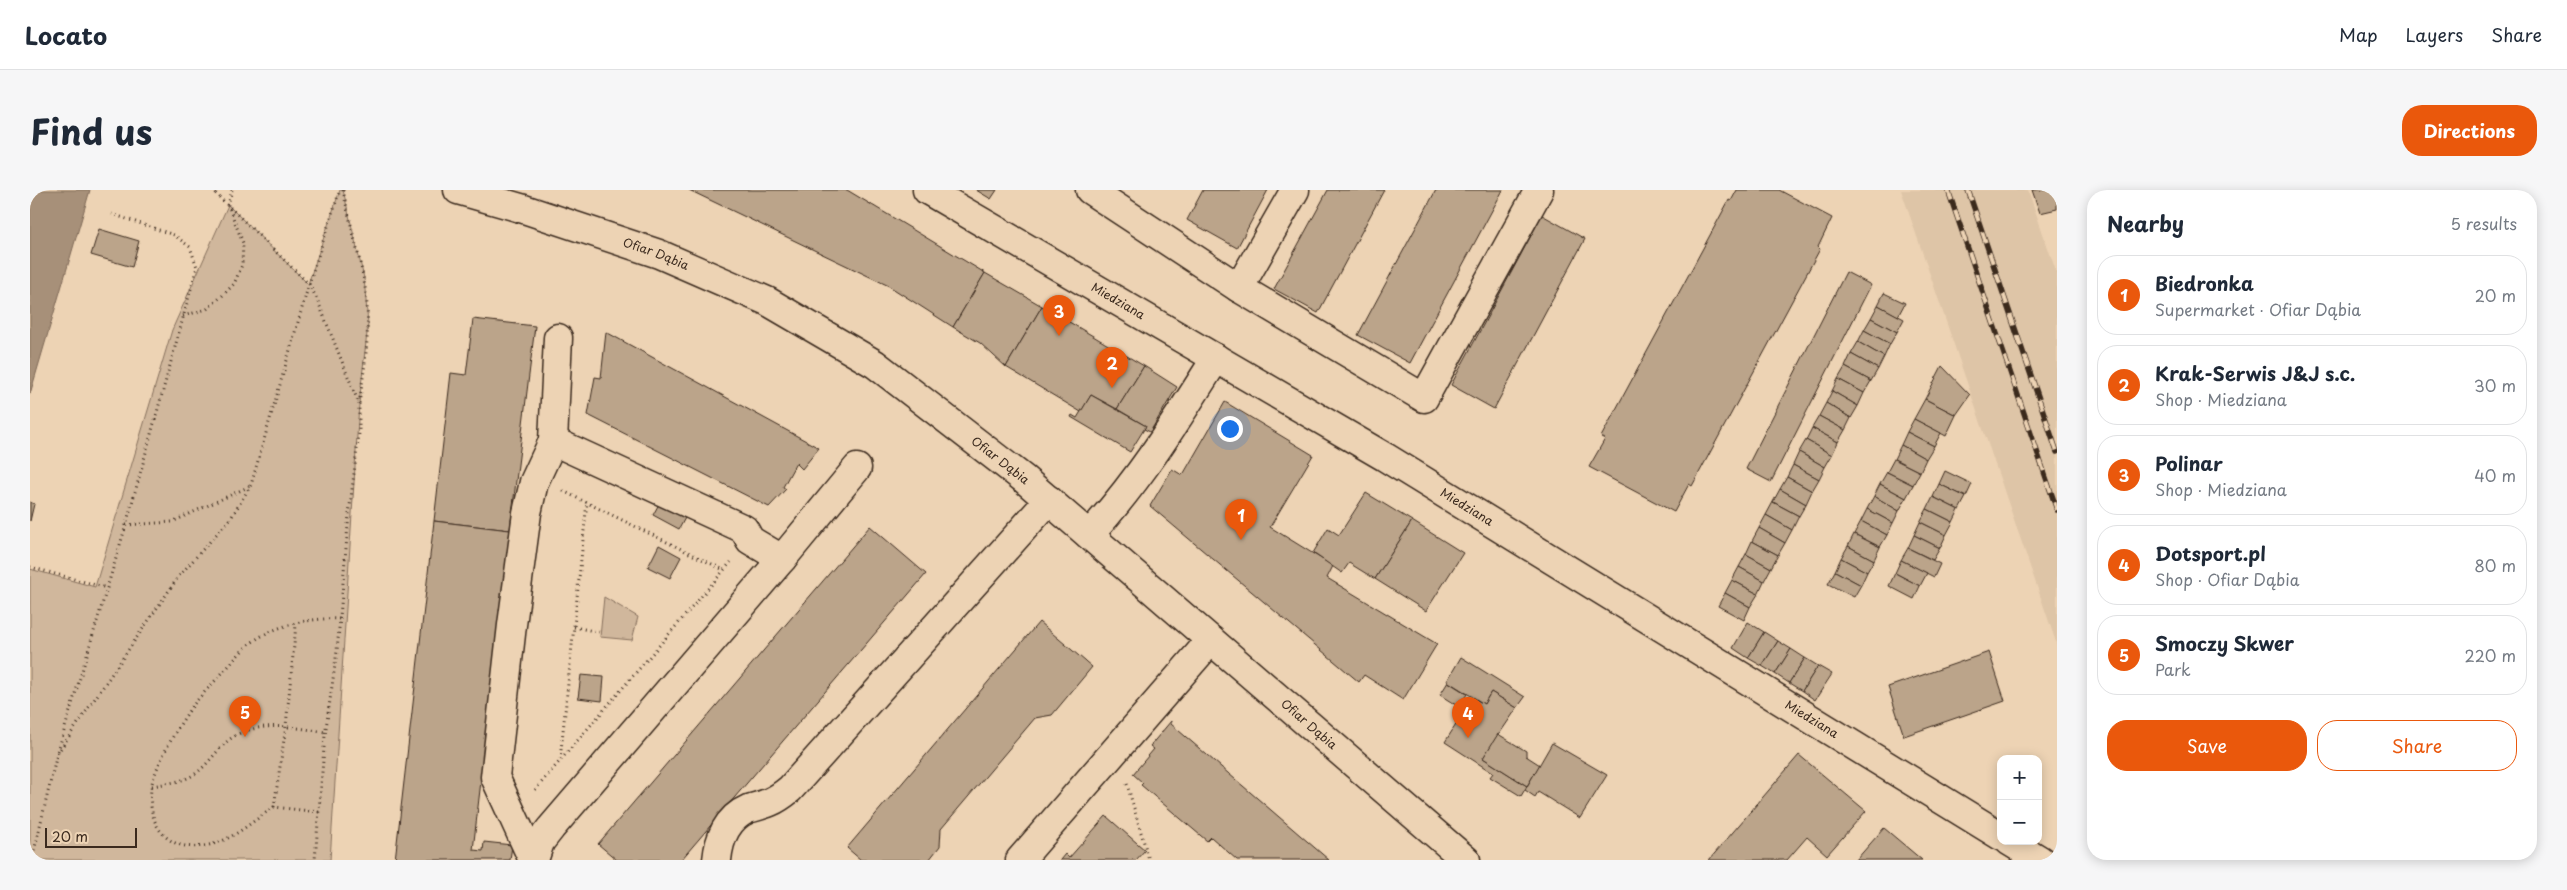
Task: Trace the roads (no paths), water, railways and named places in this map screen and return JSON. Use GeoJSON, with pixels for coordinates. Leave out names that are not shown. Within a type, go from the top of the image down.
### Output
{"type":"FeatureCollection","features":[{"type":"Feature","properties":{"kind":"street","name":"Ofiar Dąbia"},"geometry":{"type":"LineString","coordinates":[[458,190],[524,209],[659,254],[768,302],[875,364],[923,399],[1049,500],[1466,860]]}},
{"type":"Feature","properties":{"kind":"street","name":"Miedziana"},"geometry":{"type":"LineString","coordinates":[[927,190],[1394,462],[1997,834]]}},
{"type":"Feature","properties":{"kind":"street"},"geometry":{"type":"LineString","coordinates":[[1090,190],[1239,288],[1424,398],[1539,190]]}},
{"type":"Feature","properties":{"kind":"street"},"geometry":{"type":"LineString","coordinates":[[1239,288],[1295,190]]}},
{"type":"Feature","properties":{"kind":"street"},"geometry":{"type":"LineString","coordinates":[[533,860],[495,777],[513,616],[527,513],[534,482],[554,440],[558,338]]}},
{"type":"Feature","properties":{"kind":"street"},"geometry":{"type":"LineString","coordinates":[[1090,535],[1122,500],[1163,441],[1216,358]]}},
{"type":"Feature","properties":{"kind":"street"},"geometry":{"type":"LineString","coordinates":[[554,440],[744,529],[750,540],[782,559]]}},
{"type":"Feature","properties":{"kind":"street"},"geometry":{"type":"LineString","coordinates":[[533,860],[540,842],[551,828],[782,559],[856,468]]}},
{"type":"Feature","properties":{"kind":"street"},"geometry":{"type":"LineString","coordinates":[[717,860],[718,846],[723,832],[736,816],[746,810],[771,802],[790,790],[1049,500]]}},
{"type":"Feature","properties":{"kind":"street"},"geometry":{"type":"LineString","coordinates":[[1020,860],[1210,640]]}},
{"type":"Feature","properties":{"kind":"street"},"geometry":{"type":"LineString","coordinates":[[2016,845],[2040,860]]}},
{"type":"Feature","properties":{"kind":"railway"},"geometry":{"type":"LineString","coordinates":[[1948,190],[2057,510]]}},
{"type":"Feature","properties":{"kind":"railway"},"geometry":{"type":"LineString","coordinates":[[1968,190],[2057,452]]}},
{"type":"Feature","properties":{"kind":"place","name":"Polinar"},"geometry":{"type":"Point","coordinates":[1059,336]}},
{"type":"Feature","properties":{"kind":"place","name":"Krak-Serwis J&J s.c."},"geometry":{"type":"Point","coordinates":[1112,388]}},
{"type":"Feature","properties":{"kind":"place","name":"Biedronka"},"geometry":{"type":"Point","coordinates":[1241,540]}},
{"type":"Feature","properties":{"kind":"place","name":"Smoczy Skwer"},"geometry":{"type":"Point","coordinates":[245,737]}},
{"type":"Feature","properties":{"kind":"place","name":"Dotsport.pl"},"geometry":{"type":"Point","coordinates":[1468,738]}}]}
